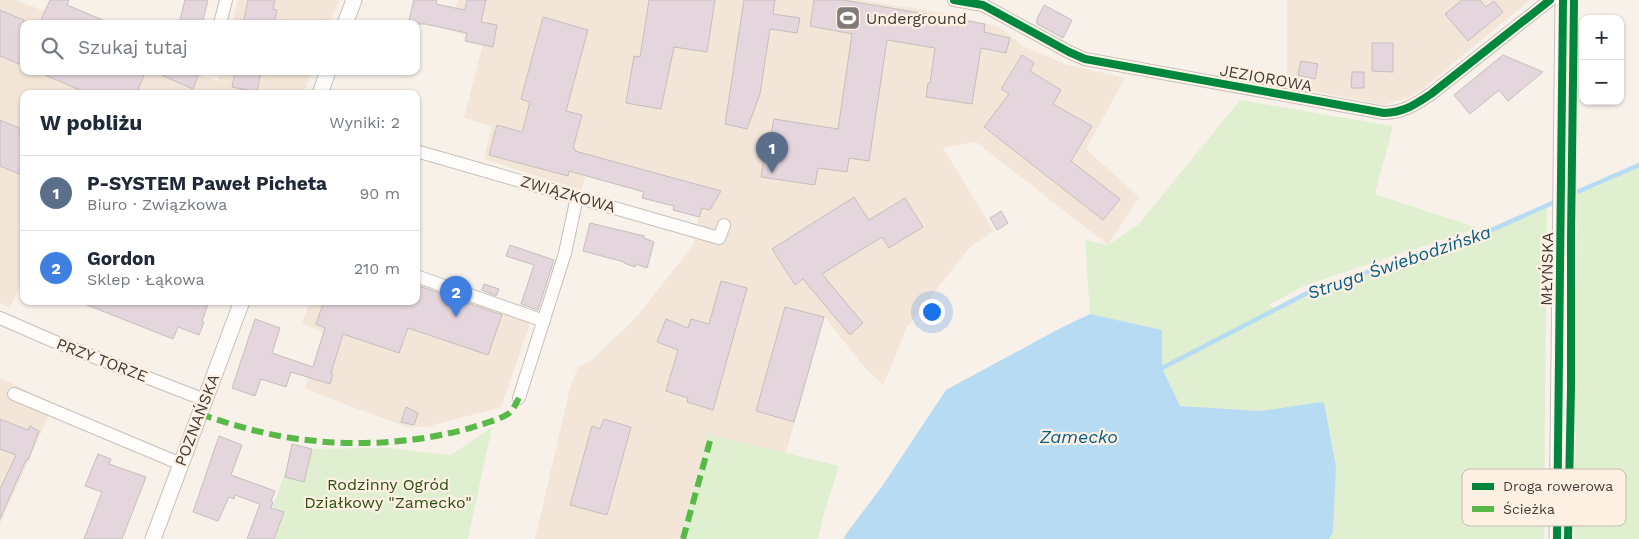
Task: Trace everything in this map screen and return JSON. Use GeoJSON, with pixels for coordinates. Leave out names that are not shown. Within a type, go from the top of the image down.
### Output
{"type":"FeatureCollection","features":[{"type":"Feature","properties":{"kind":"street"},"geometry":{"type":"LineString","coordinates":[[221,20],[226,0]]}},
{"type":"Feature","properties":{"kind":"street"},"geometry":{"type":"LineString","coordinates":[[346,20],[354,0]]}},
{"type":"Feature","properties":{"kind":"street","name":"JEZIOROWA"},"geometry":{"type":"LineString","coordinates":[[954,0],[983,3],[1069,52],[1085,58],[1384,113],[1410,108],[1431,94],[1550,0]]}},
{"type":"Feature","properties":{"kind":"street","name":"MŁYŃSKA"},"geometry":{"type":"LineString","coordinates":[[1558,469],[1563,0]]}},
{"type":"Feature","properties":{"kind":"street"},"geometry":{"type":"LineString","coordinates":[[321,90],[327,75]]}},
{"type":"Feature","properties":{"kind":"street","name":"ZWIĄZKOWA"},"geometry":{"type":"LineString","coordinates":[[420,152],[719,238],[724,225]]}},
{"type":"Feature","properties":{"kind":"street"},"geometry":{"type":"LineString","coordinates":[[519,398],[565,253],[577,197]]}},
{"type":"Feature","properties":{"kind":"street"},"geometry":{"type":"LineString","coordinates":[[420,277],[544,321]]}},
{"type":"Feature","properties":{"kind":"street","name":"POZNAŃSKA"},"geometry":{"type":"LineString","coordinates":[[153,539],[241,305]]}},
{"type":"Feature","properties":{"kind":"street","name":"PRZY TORZE"},"geometry":{"type":"LineString","coordinates":[[0,318],[53,341],[205,400]]}},
{"type":"Feature","properties":{"kind":"street"},"geometry":{"type":"LineString","coordinates":[[14,394],[181,464]]}},
{"type":"Feature","properties":{"kind":"street","name":"MŁYŃSKA"},"geometry":{"type":"LineString","coordinates":[[1557,526],[1557,539]]}},
{"type":"Feature","properties":{"kind":"shaded area"},"geometry":{"type":"Polygon","coordinates":[[[0,0],[17,0],[64,20],[20,20],[20,75],[199,75],[218,81],[220,75],[310,75],[305,90],[20,90],[20,285],[10,308],[0,303],[0,0]]]}},
{"type":"Feature","properties":{"kind":"shaded area"},"geometry":{"type":"Polygon","coordinates":[[[238,0],[339,0],[332,20],[233,20],[238,0]]]}},
{"type":"Feature","properties":{"kind":"shaded area"},"geometry":{"type":"Polygon","coordinates":[[[458,0],[861,0],[950,14],[999,27],[1023,46],[1065,64],[1125,78],[1086,149],[1139,197],[1108,245],[976,142],[943,148],[994,231],[970,247],[907,327],[883,385],[863,366],[824,316],[786,453],[707,435],[679,539],[535,539],[570,388],[578,367],[592,360],[636,317],[693,245],[699,217],[673,210],[674,206],[642,198],[644,192],[586,175],[581,190],[484,159],[492,126],[464,118],[484,40],[450,31],[458,0]]]}},
{"type":"Feature","properties":{"kind":"shaded area"},"geometry":{"type":"Polygon","coordinates":[[[1287,0],[1530,0],[1424,88],[1408,98],[1384,105],[1287,86],[1287,0]]]}},
{"type":"Feature","properties":{"kind":"shaded area"},"geometry":{"type":"Polygon","coordinates":[[[420,282],[531,321],[501,407],[426,427],[407,427],[305,388],[323,332],[302,324],[309,305],[420,305],[420,282]]]}},
{"type":"Feature","properties":{"kind":"shaded area"},"geometry":{"type":"Polygon","coordinates":[[[0,378],[52,402],[47,420],[0,524],[0,378]]]}},
{"type":"Feature","properties":{"kind":"green space"},"geometry":{"type":"Polygon","coordinates":[[[1240,100],[1393,126],[1375,194],[1478,228],[1306,285],[1269,305],[1275,309],[1315,289],[1478,236],[1547,206],[1545,469],[1462,469],[1462,526],[1544,526],[1544,539],[1329,539],[1333,532],[1261,411],[1179,406],[1162,368],[1162,330],[1090,314],[1085,240],[1108,245],[1139,224],[1240,100]]]}},
{"type":"Feature","properties":{"kind":"green space"},"geometry":{"type":"Polygon","coordinates":[[[1639,163],[1639,539],[1574,539],[1574,526],[1626,526],[1626,469],[1575,469],[1577,192],[1622,173],[1639,163]]]}},
{"type":"Feature","properties":{"kind":"green space","name":"Rodzinny Ogród Działkowy \"Zamecko\""},"geometry":{"type":"Polygon","coordinates":[[[492,427],[468,539],[262,539],[293,449],[388,448],[451,455],[492,427]]]}},
{"type":"Feature","properties":{"kind":"green space"},"geometry":{"type":"Polygon","coordinates":[[[707,434],[839,466],[818,539],[679,539],[707,434]]]}},
{"type":"Feature","properties":{"kind":"water","name":"Zamecko"},"geometry":{"type":"Polygon","coordinates":[[[1090,314],[1162,330],[1162,368],[1180,406],[1261,411],[1324,403],[1336,467],[1333,532],[1329,539],[844,539],[883,485],[946,390],[1090,314]]]}},
{"type":"Feature","properties":{"kind":"building"},"geometry":{"type":"Polygon","coordinates":[[[50,0],[69,0],[67,5],[103,20],[41,20],[50,0]]]}},
{"type":"Feature","properties":{"kind":"building"},"geometry":{"type":"Polygon","coordinates":[[[185,0],[208,0],[203,20],[180,20],[185,0]]]}},
{"type":"Feature","properties":{"kind":"building"},"geometry":{"type":"Polygon","coordinates":[[[248,0],[275,0],[273,9],[277,10],[275,20],[244,20],[248,0]]]}},
{"type":"Feature","properties":{"kind":"building"},"geometry":{"type":"Polygon","coordinates":[[[414,0],[437,0],[436,4],[465,10],[467,0],[486,0],[481,22],[497,25],[493,47],[465,41],[467,33],[420,24],[420,20],[409,20],[414,0]]]}},
{"type":"Feature","properties":{"kind":"building"},"geometry":{"type":"Polygon","coordinates":[[[649,0],[715,0],[707,52],[674,47],[661,109],[626,103],[634,56],[640,57],[649,0]]]}},
{"type":"Feature","properties":{"kind":"building"},"geometry":{"type":"Polygon","coordinates":[[[744,0],[775,0],[773,14],[800,18],[797,33],[770,29],[760,94],[747,129],[725,124],[744,0]]]}},
{"type":"Feature","properties":{"kind":"building"},"geometry":{"type":"Polygon","coordinates":[[[814,0],[843,0],[985,24],[984,32],[1010,38],[1006,53],[981,48],[972,104],[926,97],[935,48],[887,40],[869,161],[849,158],[847,172],[818,168],[815,185],[761,177],[765,151],[768,151],[774,119],[838,129],[852,34],[810,26],[814,0]]]}},
{"type":"Feature","properties":{"kind":"building"},"geometry":{"type":"Polygon","coordinates":[[[1462,0],[1480,0],[1486,7],[1494,1],[1503,12],[1468,41],[1445,14],[1462,0]]]}},
{"type":"Feature","properties":{"kind":"building"},"geometry":{"type":"Polygon","coordinates":[[[1044,5],[1072,20],[1063,38],[1037,24],[1037,19],[1044,5]]]}},
{"type":"Feature","properties":{"kind":"building"},"geometry":{"type":"Polygon","coordinates":[[[0,10],[24,20],[20,20],[20,64],[0,56],[0,10]]]}},
{"type":"Feature","properties":{"kind":"building"},"geometry":{"type":"Polygon","coordinates":[[[543,17],[588,30],[566,111],[582,115],[573,148],[575,151],[721,191],[710,210],[702,208],[699,217],[673,210],[674,206],[642,198],[644,192],[569,171],[568,176],[489,155],[497,125],[522,132],[530,102],[521,99],[543,17]]]}},
{"type":"Feature","properties":{"kind":"building"},"geometry":{"type":"Polygon","coordinates":[[[1372,43],[1393,43],[1393,72],[1372,71],[1372,43]]]}},
{"type":"Feature","properties":{"kind":"building"},"geometry":{"type":"Polygon","coordinates":[[[1022,55],[1034,63],[1030,71],[1061,90],[1053,104],[1092,126],[1071,161],[1120,199],[1103,220],[984,127],[1009,94],[1001,89],[1022,55]]]}},
{"type":"Feature","properties":{"kind":"building"},"geometry":{"type":"Polygon","coordinates":[[[1503,55],[1543,72],[1508,101],[1499,90],[1470,114],[1454,95],[1503,55]]]}},
{"type":"Feature","properties":{"kind":"building"},"geometry":{"type":"Polygon","coordinates":[[[1301,61],[1318,64],[1315,79],[1298,75],[1301,61]]]}},
{"type":"Feature","properties":{"kind":"building"},"geometry":{"type":"Polygon","coordinates":[[[1352,72],[1364,72],[1364,88],[1351,88],[1352,72]]]}},
{"type":"Feature","properties":{"kind":"building"},"geometry":{"type":"Polygon","coordinates":[[[45,75],[144,75],[138,90],[80,90],[45,75]]]}},
{"type":"Feature","properties":{"kind":"building"},"geometry":{"type":"Polygon","coordinates":[[[161,75],[196,75],[198,76],[193,89],[161,75]]]}},
{"type":"Feature","properties":{"kind":"building"},"geometry":{"type":"Polygon","coordinates":[[[234,75],[260,75],[257,90],[232,87],[234,75]]]}},
{"type":"Feature","properties":{"kind":"building"},"geometry":{"type":"Polygon","coordinates":[[[0,120],[20,128],[20,174],[0,166],[0,120]]]}},
{"type":"Feature","properties":{"kind":"building"},"geometry":{"type":"Polygon","coordinates":[[[854,197],[869,220],[905,198],[923,227],[889,248],[882,237],[822,274],[863,323],[850,335],[803,279],[795,285],[772,249],[854,197]]]}},
{"type":"Feature","properties":{"kind":"building"},"geometry":{"type":"Polygon","coordinates":[[[1001,211],[1008,223],[997,230],[990,218],[1001,211]]]}},
{"type":"Feature","properties":{"kind":"building"},"geometry":{"type":"Polygon","coordinates":[[[590,223],[644,236],[644,238],[654,242],[647,268],[636,264],[635,267],[624,262],[583,251],[590,223]]]}},
{"type":"Feature","properties":{"kind":"building"},"geometry":{"type":"Polygon","coordinates":[[[510,245],[554,260],[538,310],[521,304],[534,265],[506,256],[510,245]]]}},
{"type":"Feature","properties":{"kind":"building"},"geometry":{"type":"Polygon","coordinates":[[[721,281],[747,288],[713,410],[687,402],[688,398],[666,391],[678,350],[657,342],[666,319],[688,328],[691,319],[709,324],[721,281]]]}},
{"type":"Feature","properties":{"kind":"building"},"geometry":{"type":"Polygon","coordinates":[[[484,284],[499,289],[496,296],[482,290],[484,284]]]}},
{"type":"Feature","properties":{"kind":"building"},"geometry":{"type":"Polygon","coordinates":[[[420,288],[502,315],[488,355],[408,328],[399,353],[343,334],[331,373],[333,374],[330,384],[291,372],[286,387],[261,379],[255,396],[232,388],[255,319],[280,328],[272,353],[313,367],[325,328],[316,324],[323,305],[420,305],[420,288]]]}},
{"type":"Feature","properties":{"kind":"building"},"geometry":{"type":"Polygon","coordinates":[[[87,305],[208,305],[199,335],[178,327],[173,339],[87,305]]]}},
{"type":"Feature","properties":{"kind":"building"},"geometry":{"type":"Polygon","coordinates":[[[785,307],[824,317],[794,422],[756,411],[785,307]]]}},
{"type":"Feature","properties":{"kind":"building"},"geometry":{"type":"Polygon","coordinates":[[[406,407],[418,413],[414,425],[401,422],[406,407]]]}},
{"type":"Feature","properties":{"kind":"building"},"geometry":{"type":"Polygon","coordinates":[[[0,419],[28,430],[30,426],[39,431],[28,460],[26,460],[0,519],[0,489],[16,455],[0,449],[0,419]]]}},
{"type":"Feature","properties":{"kind":"building"},"geometry":{"type":"Polygon","coordinates":[[[604,419],[631,427],[607,515],[570,505],[592,426],[600,429],[604,419]]]}},
{"type":"Feature","properties":{"kind":"building"},"geometry":{"type":"Polygon","coordinates":[[[219,436],[242,445],[231,475],[275,491],[271,501],[273,502],[271,508],[284,512],[274,539],[247,539],[260,504],[235,495],[234,499],[229,497],[218,521],[193,512],[219,436]]]}},
{"type":"Feature","properties":{"kind":"building"},"geometry":{"type":"Polygon","coordinates":[[[292,444],[312,449],[304,482],[285,477],[292,444]]]}},
{"type":"Feature","properties":{"kind":"building"},"geometry":{"type":"Polygon","coordinates":[[[98,454],[111,459],[109,464],[146,477],[122,539],[84,539],[102,492],[85,486],[98,454]]]}},
{"type":"Feature","properties":{"kind":"waterway","name":"Struga Świebodzińska"},"geometry":{"type":"LineString","coordinates":[[1577,192],[1639,165]]}},
{"type":"Feature","properties":{"kind":"waterway","name":"Struga Świebodzińska"},"geometry":{"type":"LineString","coordinates":[[1162,368],[1315,289],[1478,236],[1557,201]]}},
{"type":"Feature","properties":{"kind":"marked path"},"geometry":{"type":"LineString","coordinates":[[200,414],[253,430],[293,438],[350,443],[394,442],[438,436],[498,419],[508,414],[519,398]]}},
{"type":"Feature","properties":{"kind":"marked path"},"geometry":{"type":"LineString","coordinates":[[683,539],[710,441]]}},
{"type":"Feature","properties":{"kind":"cycle path"},"geometry":{"type":"LineString","coordinates":[[954,0],[983,5],[1085,59],[1384,113],[1414,105],[1431,94],[1550,0]]}},
{"type":"Feature","properties":{"kind":"cycle path"},"geometry":{"type":"LineString","coordinates":[[1558,469],[1563,0]]}},
{"type":"Feature","properties":{"kind":"cycle path"},"geometry":{"type":"LineString","coordinates":[[1569,469],[1574,0]]}},
{"type":"Feature","properties":{"kind":"cycle path"},"geometry":{"type":"LineString","coordinates":[[1557,526],[1557,539]]}},
{"type":"Feature","properties":{"kind":"cycle path"},"geometry":{"type":"LineString","coordinates":[[1568,526],[1568,539]]}},
{"type":"Feature","properties":{"kind":"place","name":"Underground"},"geometry":{"type":"Point","coordinates":[848,18]}},
{"type":"Feature","properties":{"kind":"place","name":"P-SYSTEM Paweł Picheta"},"geometry":{"type":"Point","coordinates":[772,173]}},
{"type":"Feature","properties":{"kind":"place","name":"Gordon"},"geometry":{"type":"Point","coordinates":[456,317]}}]}
